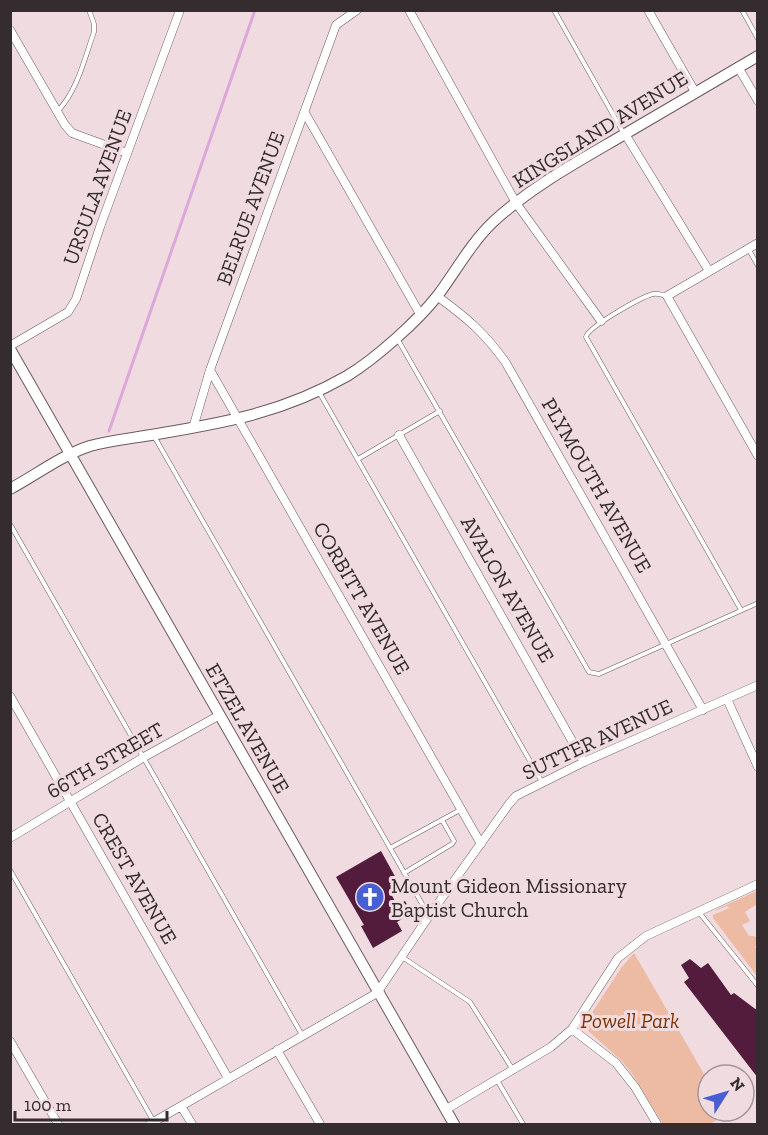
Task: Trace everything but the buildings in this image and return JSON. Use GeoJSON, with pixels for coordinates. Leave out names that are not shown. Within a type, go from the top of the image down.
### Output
{"type":"FeatureCollection","features":[{"type":"Feature","properties":{"kind":"street","name":"URSULA AVENUE"},"geometry":{"type":"LineString","coordinates":[[10,347],[68,312],[76,299],[180,10]]}},
{"type":"Feature","properties":{"kind":"street","name":"BELRUE AVENUE"},"geometry":{"type":"LineString","coordinates":[[193,428],[210,370],[336,26],[357,10]]}},
{"type":"Feature","properties":{"kind":"street"},"geometry":{"type":"LineString","coordinates":[[408,10],[516,202],[601,321]]}},
{"type":"Feature","properties":{"kind":"street"},"geometry":{"type":"LineString","coordinates":[[648,10],[695,92]]}},
{"type":"Feature","properties":{"kind":"street"},"geometry":{"type":"LineString","coordinates":[[10,30],[72,133],[127,153]]}},
{"type":"Feature","properties":{"kind":"street","name":"KINGSLAND AVENUE"},"geometry":{"type":"LineString","coordinates":[[10,489],[71,454],[93,446],[240,420],[289,404],[350,374],[381,351],[420,314],[437,296],[485,231],[516,202],[564,169],[758,56]]}},
{"type":"Feature","properties":{"kind":"street"},"geometry":{"type":"LineString","coordinates":[[738,67],[758,101]]}},
{"type":"Feature","properties":{"kind":"street"},"geometry":{"type":"LineString","coordinates":[[304,113],[420,314]]}},
{"type":"Feature","properties":{"kind":"street"},"geometry":{"type":"LineString","coordinates":[[625,134],[709,271]]}},
{"type":"Feature","properties":{"kind":"street"},"geometry":{"type":"LineString","coordinates":[[758,243],[667,296],[758,456]]}},
{"type":"Feature","properties":{"kind":"street","name":"PLYMOUTH AVENUE"},"geometry":{"type":"LineString","coordinates":[[437,296],[473,323],[490,340],[506,363],[703,710]]}},
{"type":"Feature","properties":{"kind":"street","name":"ETZEL AVENUE"},"geometry":{"type":"LineString","coordinates":[[10,347],[218,716],[454,1125]]}},
{"type":"Feature","properties":{"kind":"street","name":"CORBITT AVENUE"},"geometry":{"type":"LineString","coordinates":[[210,370],[481,844]]}},
{"type":"Feature","properties":{"kind":"street","name":"AVALON AVENUE"},"geometry":{"type":"LineString","coordinates":[[399,435],[584,762]]}},
{"type":"Feature","properties":{"kind":"street","name":"SUTTER AVENUE"},"geometry":{"type":"LineString","coordinates":[[152,1123],[377,993],[429,915],[516,796],[584,762],[758,685]]}},
{"type":"Feature","properties":{"kind":"street","name":"CREST AVENUE"},"geometry":{"type":"LineString","coordinates":[[10,696],[228,1078]]}},
{"type":"Feature","properties":{"kind":"street"},"geometry":{"type":"LineString","coordinates":[[727,699],[758,767]]}},
{"type":"Feature","properties":{"kind":"street","name":"66TH STREET"},"geometry":{"type":"LineString","coordinates":[[10,838],[70,800],[218,716]]}},
{"type":"Feature","properties":{"kind":"street"},"geometry":{"type":"LineString","coordinates":[[445,1110],[551,1047],[572,1029],[618,958],[646,936],[758,884]]}},
{"type":"Feature","properties":{"kind":"street"},"geometry":{"type":"LineString","coordinates":[[572,1029],[616,1063],[635,1088],[657,1125]]}},
{"type":"Feature","properties":{"kind":"street"},"geometry":{"type":"LineString","coordinates":[[10,1041],[58,1125]]}},
{"type":"Feature","properties":{"kind":"street"},"geometry":{"type":"LineString","coordinates":[[277,1050],[320,1125]]}},
{"type":"Feature","properties":{"kind":"street"},"geometry":{"type":"LineString","coordinates":[[181,1106],[192,1125]]}},
{"type":"Feature","properties":{"kind":"lane"},"geometry":{"type":"LineString","coordinates":[[58,111],[68,101],[75,87],[94,32],[89,10]]}},
{"type":"Feature","properties":{"kind":"lane"},"geometry":{"type":"LineString","coordinates":[[554,10],[625,134]]}},
{"type":"Feature","properties":{"kind":"lane"},"geometry":{"type":"LineString","coordinates":[[742,10],[758,39]]}},
{"type":"Feature","properties":{"kind":"lane"},"geometry":{"type":"LineString","coordinates":[[747,248],[758,266]]}},
{"type":"Feature","properties":{"kind":"lane"},"geometry":{"type":"LineString","coordinates":[[667,296],[651,294],[601,321],[588,331],[586,337],[741,610]]}},
{"type":"Feature","properties":{"kind":"lane"},"geometry":{"type":"LineString","coordinates":[[396,336],[589,672],[599,674],[758,603]]}},
{"type":"Feature","properties":{"kind":"lane"},"geometry":{"type":"LineString","coordinates":[[319,391],[542,783]]}},
{"type":"Feature","properties":{"kind":"lane"},"geometry":{"type":"LineString","coordinates":[[358,459],[440,411]]}},
{"type":"Feature","properties":{"kind":"lane"},"geometry":{"type":"LineString","coordinates":[[154,435],[429,915]]}},
{"type":"Feature","properties":{"kind":"lane"},"geometry":{"type":"LineString","coordinates":[[10,524],[302,1035]]}},
{"type":"Feature","properties":{"kind":"lane"},"geometry":{"type":"LineString","coordinates":[[390,848],[461,809]]}},
{"type":"Feature","properties":{"kind":"lane"},"geometry":{"type":"LineString","coordinates":[[404,873],[452,844],[454,841],[442,820]]}},
{"type":"Feature","properties":{"kind":"lane"},"geometry":{"type":"LineString","coordinates":[[10,870],[152,1123]]}},
{"type":"Feature","properties":{"kind":"lane"},"geometry":{"type":"LineString","coordinates":[[698,910],[758,986]]}},
{"type":"Feature","properties":{"kind":"lane"},"geometry":{"type":"LineString","coordinates":[[401,956],[470,1002],[513,1070]]}},
{"type":"Feature","properties":{"kind":"lane"},"geometry":{"type":"LineString","coordinates":[[497,1079],[523,1125]]}},
{"type":"Feature","properties":{"kind":"green space"},"geometry":{"type":"Polygon","coordinates":[[[757,891],[757,904],[745,912],[750,921],[742,925],[749,936],[757,938],[755,947],[758,952],[757,976],[713,915],[729,908],[727,906],[715,911],[717,909],[757,891]]]}},
{"type":"Feature","properties":{"kind":"green space","name":"Powell Park"},"geometry":{"type":"Polygon","coordinates":[[[634,953],[698,1063],[696,1123],[712,1123],[710,1124],[663,1124],[622,1061],[586,1029],[586,1022],[621,968],[634,953]]]}},
{"type":"Feature","properties":{"kind":"waterway"},"geometry":{"type":"LineString","coordinates":[[109,431],[255,10]]}},
{"type":"Feature","properties":{"kind":"place","name":"Mount Gideon Missionary Baptist Church"},"geometry":{"type":"Point","coordinates":[370,897]}}]}
